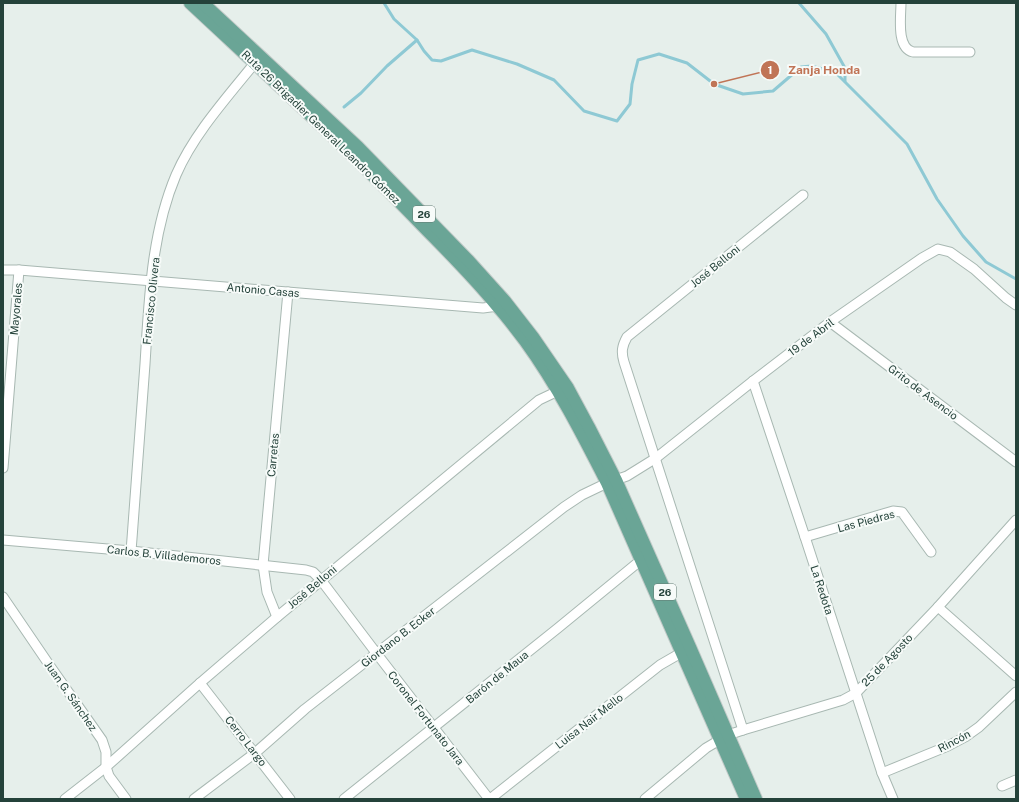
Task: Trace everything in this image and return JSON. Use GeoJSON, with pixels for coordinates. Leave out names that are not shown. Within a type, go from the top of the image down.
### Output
{"type":"FeatureCollection","features":[{"type":"Feature","properties":{"kind":"main road","name":"Ruta 26 Brigadier General Leandro Gómez"},"geometry":{"type":"LineString","coordinates":[[190,3],[258,60]]}},
{"type":"Feature","properties":{"kind":"main road","name":"Ruta 26 Brigadier General Leandro Gómez"},"geometry":{"type":"LineString","coordinates":[[203,3],[463,268],[501,303],[526,343],[563,389],[582,433],[612,482],[724,738],[746,799]]}},
{"type":"Feature","properties":{"kind":"main road","name":"Ruta 26 Brigadier General Leandro Gómez"},"geometry":{"type":"LineString","coordinates":[[724,738],[756,799]]}},
{"type":"Feature","properties":{"kind":"street"},"geometry":{"type":"LineString","coordinates":[[901,3],[900,33],[904,46],[910,52],[970,52]]}},
{"type":"Feature","properties":{"kind":"street","name":"Francisco Olivera"},"geometry":{"type":"LineString","coordinates":[[131,551],[151,281],[159,231],[177,174],[189,151],[201,132],[235,87],[258,60]]}},
{"type":"Feature","properties":{"kind":"street","name":"José Belloni"},"geometry":{"type":"LineString","coordinates":[[656,458],[623,358],[622,353],[627,338],[803,195]]}},
{"type":"Feature","properties":{"kind":"street","name":"19 de Abril"},"geometry":{"type":"LineString","coordinates":[[612,482],[627,476],[656,458],[830,322],[922,258],[938,249],[950,252],[974,269],[1016,305]]}},
{"type":"Feature","properties":{"kind":"street","name":"Antonio Casas"},"geometry":{"type":"LineString","coordinates":[[3,270],[19,270],[483,308],[501,303]]}},
{"type":"Feature","properties":{"kind":"street","name":"Mayorales"},"geometry":{"type":"LineString","coordinates":[[3,468],[19,270]]}},
{"type":"Feature","properties":{"kind":"street","name":"Carretas"},"geometry":{"type":"LineString","coordinates":[[277,617],[267,592],[263,565],[288,292]]}},
{"type":"Feature","properties":{"kind":"street","name":"Grito de Asencio"},"geometry":{"type":"LineString","coordinates":[[830,322],[1016,462]]}},
{"type":"Feature","properties":{"kind":"street","name":"La Redota"},"geometry":{"type":"LineString","coordinates":[[753,381],[882,773],[893,799]]}},
{"type":"Feature","properties":{"kind":"street","name":"José Belloni"},"geometry":{"type":"LineString","coordinates":[[65,799],[106,767],[277,617],[539,400],[563,389]]}},
{"type":"Feature","properties":{"kind":"street"},"geometry":{"type":"LineString","coordinates":[[656,458],[743,730]]}},
{"type":"Feature","properties":{"kind":"street","name":"Giordano B. Ecker"},"geometry":{"type":"LineString","coordinates":[[194,799],[255,753],[305,709],[564,507],[582,496],[612,482]]}},
{"type":"Feature","properties":{"kind":"street","name":"Las Piedras"},"geometry":{"type":"LineString","coordinates":[[805,537],[893,511],[902,512],[931,552]]}},
{"type":"Feature","properties":{"kind":"street","name":"25 de Agosto"},"geometry":{"type":"LineString","coordinates":[[645,799],[706,748],[724,738],[743,730],[843,700],[856,693],[938,607],[1016,520]]}},
{"type":"Feature","properties":{"kind":"street","name":"Carlos B. Villademoros"},"geometry":{"type":"LineString","coordinates":[[3,540],[131,551],[306,570],[313,572],[321,580]]}},
{"type":"Feature","properties":{"kind":"street","name":"Barón de Maua"},"geometry":{"type":"LineString","coordinates":[[344,799],[645,557]]}},
{"type":"Feature","properties":{"kind":"street","name":"Coronel Fortunato Jara"},"geometry":{"type":"LineString","coordinates":[[321,580],[433,728],[490,799]]}},
{"type":"Feature","properties":{"kind":"street","name":"Juan G. Sánchez"},"geometry":{"type":"LineString","coordinates":[[3,597],[102,740],[106,752],[106,767],[109,776],[126,799]]}},
{"type":"Feature","properties":{"kind":"street"},"geometry":{"type":"LineString","coordinates":[[938,607],[1016,676]]}},
{"type":"Feature","properties":{"kind":"street","name":"Luisa Nair Mello"},"geometry":{"type":"LineString","coordinates":[[490,799],[660,665],[686,650]]}},
{"type":"Feature","properties":{"kind":"street","name":"Cerro Largo"},"geometry":{"type":"LineString","coordinates":[[200,683],[290,799]]}},
{"type":"Feature","properties":{"kind":"street","name":"Rincón"},"geometry":{"type":"LineString","coordinates":[[882,773],[948,746],[965,737],[979,727],[1016,692]]}},
{"type":"Feature","properties":{"kind":"street"},"geometry":{"type":"LineString","coordinates":[[1002,786],[1016,780]]}},
{"type":"Feature","properties":{"kind":"waterway"},"geometry":{"type":"LineString","coordinates":[[384,3],[394,19],[417,40],[432,60],[441,61],[472,50],[517,64],[554,80],[584,111],[617,121],[630,104],[632,84],[638,60],[659,54],[687,63],[714,84],[743,94],[773,91],[801,67],[811,66],[835,72],[907,144],[937,199],[963,236],[986,262],[1016,279]]}},
{"type":"Feature","properties":{"kind":"waterway"},"geometry":{"type":"LineString","coordinates":[[799,3],[826,34],[845,68],[845,81]]}},
{"type":"Feature","properties":{"kind":"waterway"},"geometry":{"type":"LineString","coordinates":[[344,107],[417,40]]}},
{"type":"Feature","properties":{"kind":"place","name":"Zanja Honda"},"geometry":{"type":"Point","coordinates":[714,84]}}]}
